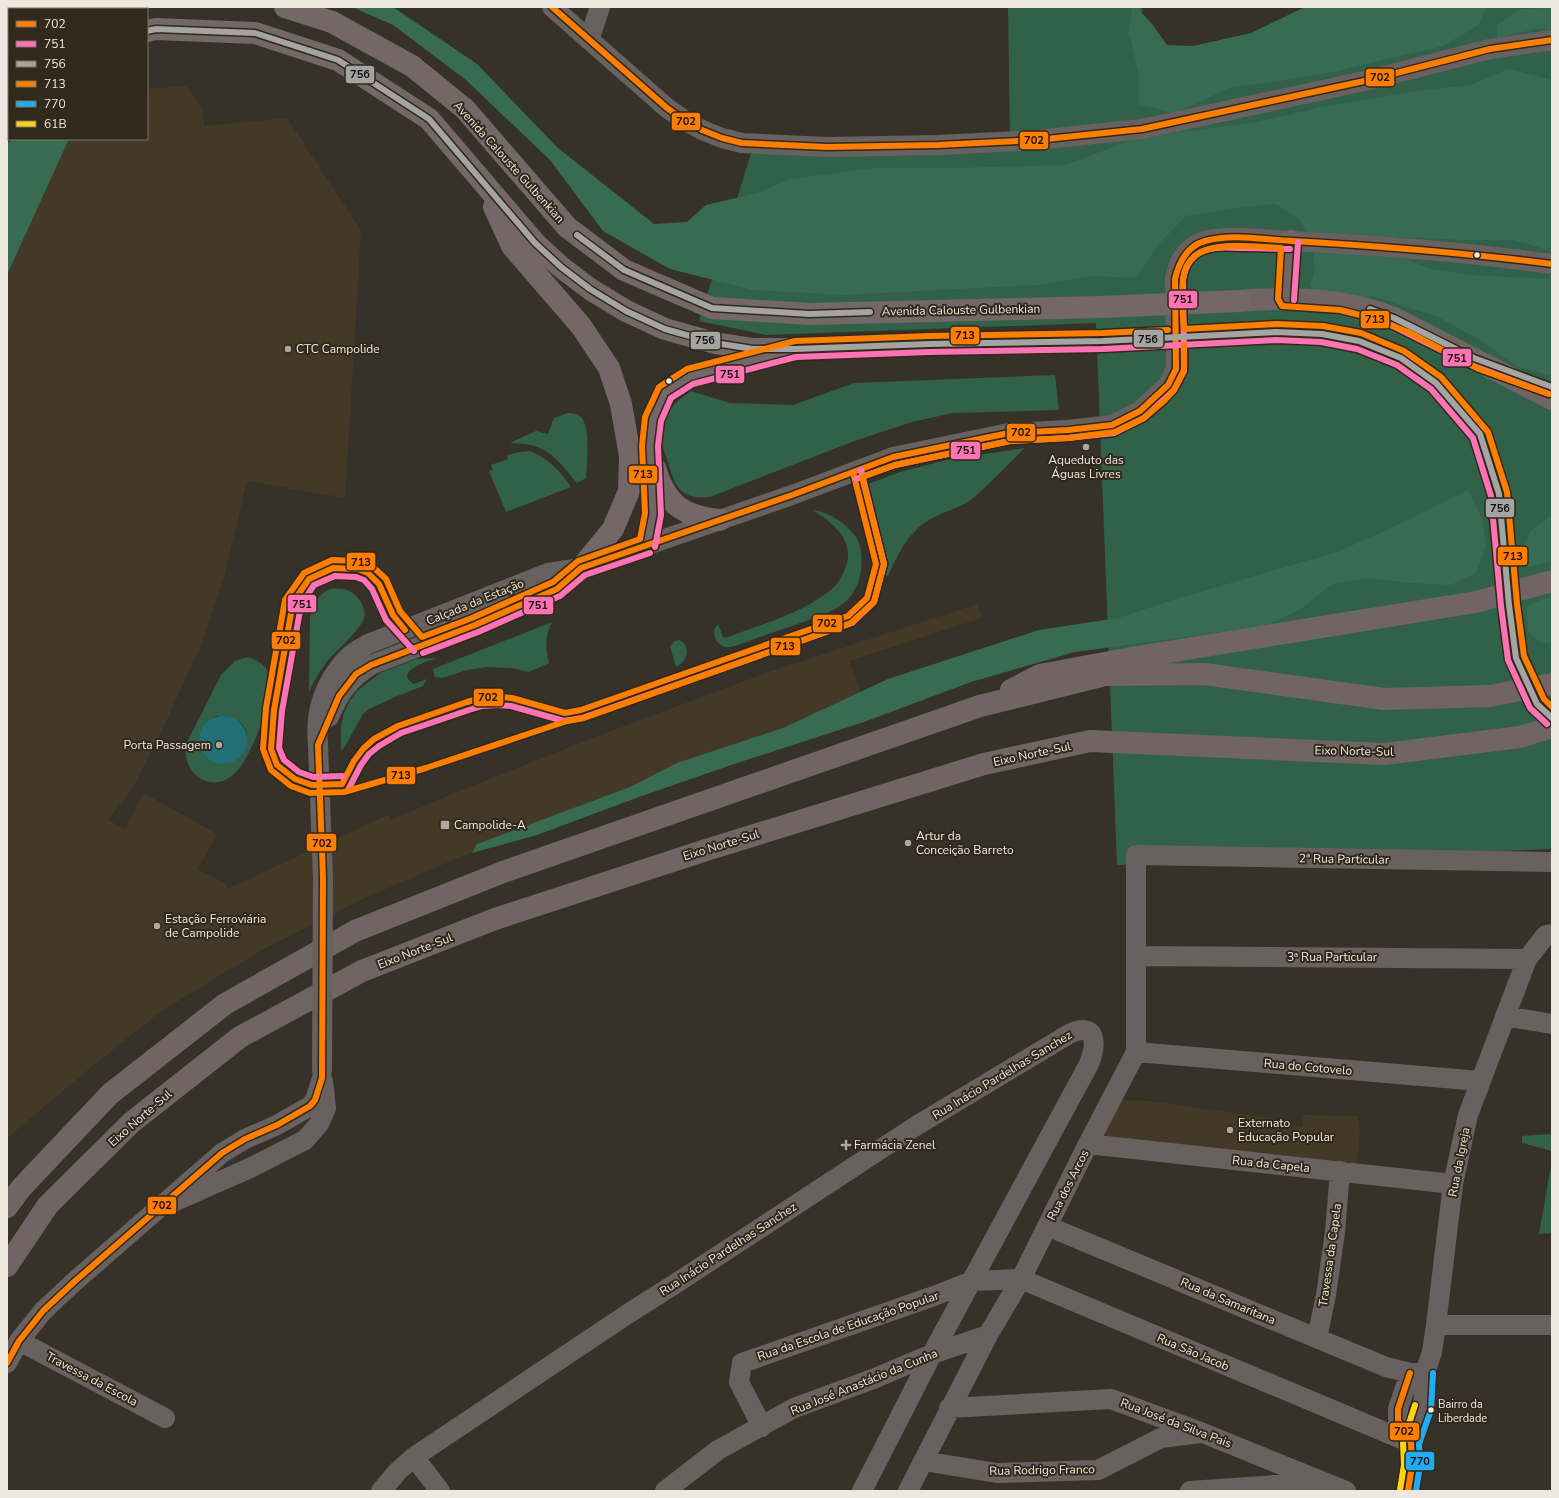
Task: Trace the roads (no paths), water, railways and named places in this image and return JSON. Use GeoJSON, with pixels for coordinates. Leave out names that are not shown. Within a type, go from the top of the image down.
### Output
{"type":"FeatureCollection","features":[{"type":"Feature","properties":{"kind":"highway"},"geometry":{"type":"LineString","coordinates":[[1286,299],[1290,241]]}},
{"type":"Feature","properties":{"kind":"highway"},"geometry":{"type":"LineString","coordinates":[[1239,301],[1314,299],[1345,303],[1373,310],[1394,318],[1552,399]]}},
{"type":"Feature","properties":{"kind":"highway"},"geometry":{"type":"LineString","coordinates":[[1241,335],[1277,332],[1322,334],[1359,341],[1401,358],[1436,383],[1480,434],[1499,494],[1509,605],[1516,658],[1537,704],[1552,718]]}},
{"type":"Feature","properties":{"kind":"highway"},"geometry":{"type":"LineString","coordinates":[[1474,358],[1552,387]]}},
{"type":"Feature","properties":{"kind":"highway"},"geometry":{"type":"LineString","coordinates":[[980,706],[1040,675],[1132,658],[1476,602],[1552,582]]}},
{"type":"Feature","properties":{"kind":"highway"},"geometry":{"type":"LineString","coordinates":[[7,1207],[22,1187],[116,1089],[225,1004],[355,931],[503,872],[980,706],[1105,675],[1204,674],[1384,700],[1490,696],[1552,684]]}},
{"type":"Feature","properties":{"kind":"highway","name":"Eixo Norte-Sul"},"geometry":{"type":"LineString","coordinates":[[7,1266],[48,1205],[132,1122],[240,1037],[362,971],[495,919],[703,851],[984,764],[1090,741],[1385,754],[1520,737],[1552,728]]}},
{"type":"Feature","properties":{"kind":"main road","name":"Avenida Calouste Gulbenkian"},"geometry":{"type":"LineString","coordinates":[[286,7],[332,22],[412,66],[465,109],[567,227],[624,270],[712,308],[809,314],[1102,307],[1239,301]]}},
{"type":"Feature","properties":{"kind":"main road"},"geometry":{"type":"LineString","coordinates":[[148,31],[156,28],[255,33],[338,60],[429,119],[535,243],[561,267],[590,289],[626,311],[665,329],[715,343],[753,349],[795,349],[929,344],[1103,341],[1241,335]]}},
{"type":"Feature","properties":{"kind":"main road"},"geometry":{"type":"LineString","coordinates":[[481,180],[512,246],[581,326],[609,368],[622,411],[630,456],[629,492],[647,545]]}},
{"type":"Feature","properties":{"kind":"main road"},"geometry":{"type":"LineString","coordinates":[[647,545],[653,514],[651,456],[653,419],[665,392],[690,377],[795,349]]}},
{"type":"Feature","properties":{"kind":"main road"},"geometry":{"type":"LineString","coordinates":[[651,456],[659,483],[675,504],[688,514],[701,518],[720,520]]}},
{"type":"Feature","properties":{"kind":"main road"},"geometry":{"type":"LineString","coordinates":[[581,568],[613,529],[629,492]]}},
{"type":"Feature","properties":{"kind":"street"},"geometry":{"type":"LineString","coordinates":[[552,7],[667,108],[702,130],[722,138],[742,143],[827,147],[1037,140],[1142,129],[1369,80],[1490,49],[1552,40]]}},
{"type":"Feature","properties":{"kind":"street"},"geometry":{"type":"LineString","coordinates":[[590,40],[600,7]]}},
{"type":"Feature","properties":{"kind":"street","name":"Calçada da Estação"},"geometry":{"type":"LineString","coordinates":[[322,1074],[323,877],[317,726],[319,711],[330,682],[341,665],[352,654],[368,644],[548,573],[581,568],[720,520],[894,457],[1009,433],[1068,430],[1112,425],[1140,411],[1168,385],[1176,369],[1176,269],[1180,260],[1188,250],[1205,241],[1215,239],[1290,241],[1507,258],[1552,264]]}},
{"type":"Feature","properties":{"kind":"street","name":"2ª Rua Particular"},"geometry":{"type":"LineString","coordinates":[[1136,856],[1552,862]]}},
{"type":"Feature","properties":{"kind":"street","name":"Rua dos Arcos"},"geometry":{"type":"LineString","coordinates":[[908,1491],[949,1408],[1020,1279],[1136,1052],[1136,856]]}},
{"type":"Feature","properties":{"kind":"street","name":"Rua da Igreja"},"geometry":{"type":"LineString","coordinates":[[1408,1491],[1412,1465],[1411,1443],[1398,1420],[1398,1409],[1417,1373],[1432,1352],[1453,1184],[1468,1114],[1527,959],[1546,935],[1552,934]]}},
{"type":"Feature","properties":{"kind":"street","name":"3ª Rua Particular"},"geometry":{"type":"LineString","coordinates":[[1136,956],[1527,959]]}},
{"type":"Feature","properties":{"kind":"street"},"geometry":{"type":"LineString","coordinates":[[1505,1016],[1552,1024]]}},
{"type":"Feature","properties":{"kind":"street","name":"Rua Inácio Pardelhas Sanchez"},"geometry":{"type":"LineString","coordinates":[[381,1491],[398,1471],[414,1457],[626,1315],[916,1126],[1069,1034],[1078,1030],[1090,1032],[1095,1044],[1089,1064],[972,1281]]}},
{"type":"Feature","properties":{"kind":"street","name":"Rua do Cotovelo"},"geometry":{"type":"LineString","coordinates":[[1136,1052],[1480,1081]]}},
{"type":"Feature","properties":{"kind":"street"},"geometry":{"type":"LineString","coordinates":[[156,1209],[250,1168],[305,1140],[319,1124],[326,1108],[326,1096],[322,1074]]}},
{"type":"Feature","properties":{"kind":"street"},"geometry":{"type":"LineString","coordinates":[[7,1363],[19,1341],[53,1302],[222,1152],[245,1139],[277,1125],[310,1106],[315,1100],[322,1074]]}},
{"type":"Feature","properties":{"kind":"street","name":"Rua da Capela"},"geometry":{"type":"LineString","coordinates":[[1088,1144],[1453,1184]]}},
{"type":"Feature","properties":{"kind":"street","name":"Travessa da Capela"},"geometry":{"type":"LineString","coordinates":[[1317,1338],[1326,1295],[1335,1232],[1340,1172]]}},
{"type":"Feature","properties":{"kind":"street","name":"Rua da Samaritana"},"geometry":{"type":"LineString","coordinates":[[1047,1226],[1386,1367],[1417,1373]]}},
{"type":"Feature","properties":{"kind":"street","name":"Rua São Jacob"},"geometry":{"type":"LineString","coordinates":[[972,1281],[1020,1279],[1411,1443]]}},
{"type":"Feature","properties":{"kind":"street"},"geometry":{"type":"LineString","coordinates":[[862,1491],[932,1354],[972,1281]]}},
{"type":"Feature","properties":{"kind":"street","name":"Rua da Escola de Educação Popular"},"geometry":{"type":"LineString","coordinates":[[762,1427],[739,1382],[742,1363],[934,1296],[972,1281]]}},
{"type":"Feature","properties":{"kind":"street"},"geometry":{"type":"LineString","coordinates":[[1436,1325],[1552,1325]]}},
{"type":"Feature","properties":{"kind":"street","name":"Rua José Anastácio da Cunha"},"geometry":{"type":"LineString","coordinates":[[665,1491],[718,1450],[794,1408],[873,1379],[932,1354],[988,1335]]}},
{"type":"Feature","properties":{"kind":"street","name":"Travessa da Escola"},"geometry":{"type":"LineString","coordinates":[[19,1341],[164,1418]]}},
{"type":"Feature","properties":{"kind":"street","name":"Rua José da Silva Pais"},"geometry":{"type":"LineString","coordinates":[[949,1408],[1111,1399],[1202,1432],[1346,1491]]}},
{"type":"Feature","properties":{"kind":"street","name":"Rua Rodrigo Franco"},"geometry":{"type":"LineString","coordinates":[[923,1461],[997,1473],[1098,1470],[1161,1438],[1202,1432]]}},
{"type":"Feature","properties":{"kind":"street"},"geometry":{"type":"LineString","coordinates":[[414,1457],[440,1491]]}},
{"type":"Feature","properties":{"kind":"street"},"geometry":{"type":"LineString","coordinates":[[1190,1491],[1324,1482]]}},
{"type":"Feature","properties":{"kind":"water"},"geometry":{"type":"Polygon","coordinates":[[[218,716],[228,716],[240,723],[247,735],[247,745],[240,757],[228,764],[218,764],[210,760],[203,753],[199,745],[199,735],[203,727],[210,720],[218,716]]]}},
{"type":"Feature","properties":{"kind":"place","name":"CTC Campolide"},"geometry":{"type":"Point","coordinates":[288,349]}},
{"type":"Feature","properties":{"kind":"place","name":"Aqueduto das Águas Livres"},"geometry":{"type":"Point","coordinates":[1086,447]}},
{"type":"Feature","properties":{"kind":"place","name":"Porta Passagem"},"geometry":{"type":"Point","coordinates":[219,745]}},
{"type":"Feature","properties":{"kind":"place","name":"Campolide-A"},"geometry":{"type":"Point","coordinates":[445,825]}},
{"type":"Feature","properties":{"kind":"place","name":"Artur da Conceição Barreto"},"geometry":{"type":"Point","coordinates":[908,843]}},
{"type":"Feature","properties":{"kind":"place","name":"Estação Ferroviária de Campolide"},"geometry":{"type":"Point","coordinates":[157,926]}},
{"type":"Feature","properties":{"kind":"place","name":"Externato Educação Popular"},"geometry":{"type":"Point","coordinates":[1230,1130]}},
{"type":"Feature","properties":{"kind":"place","name":"Farmácia Zenel"},"geometry":{"type":"Point","coordinates":[846,1145]}},
{"type":"Feature","properties":{"kind":"place","name":"Bairro da Liberdade"},"geometry":{"type":"Point","coordinates":[1431,1410]}}]}
